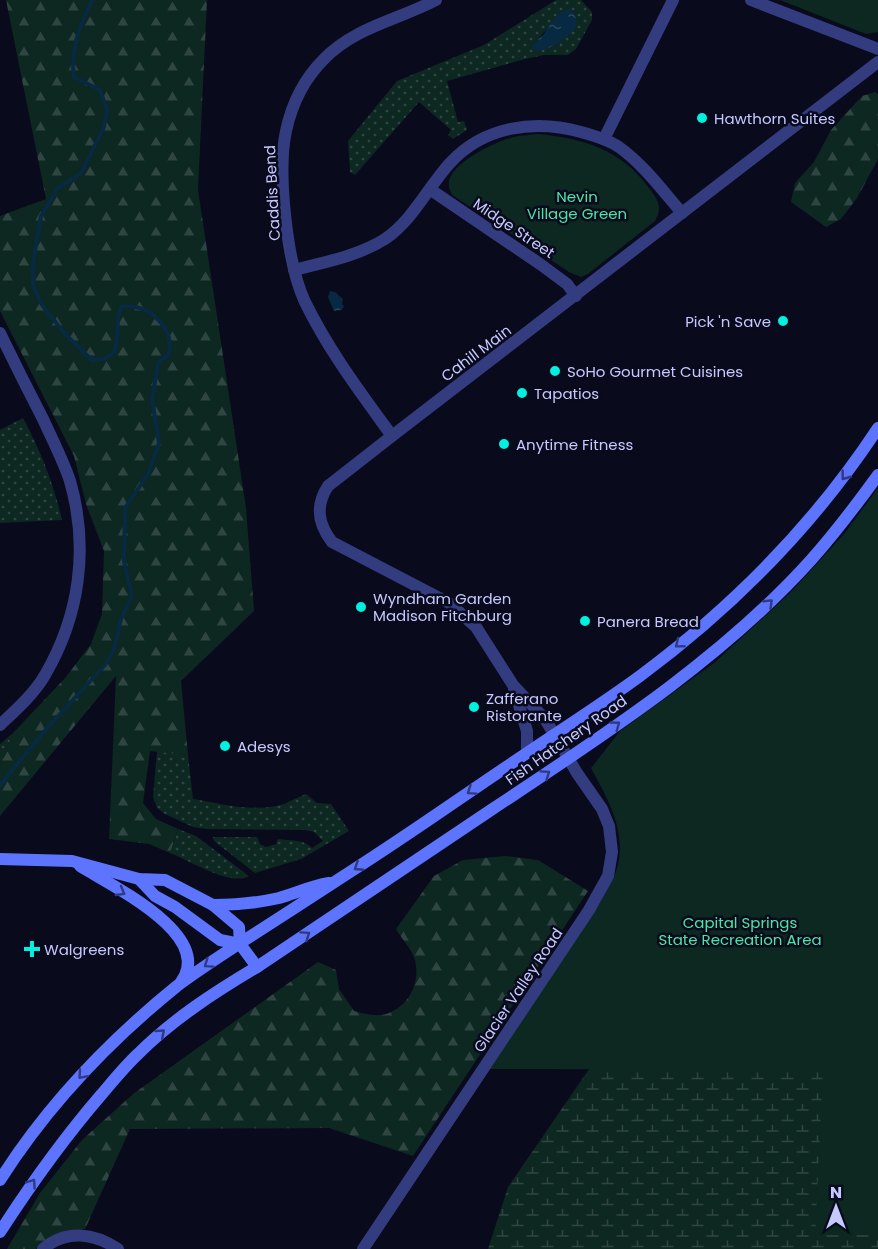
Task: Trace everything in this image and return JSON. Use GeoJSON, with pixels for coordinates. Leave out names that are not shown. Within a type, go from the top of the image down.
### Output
{"type":"FeatureCollection","features":[{"type":"Feature","properties":{"kind":"main road","name":"Fish Hatchery Road"},"geometry":{"type":"LineString","coordinates":[[0,1180],[16,1155],[85,1071],[139,1018],[178,986],[641,676],[738,595],[782,552],[823,505],[878,428]]}},
{"type":"Feature","properties":{"kind":"main road","name":"Fish Hatchery Road"},"geometry":{"type":"LineString","coordinates":[[0,1232],[47,1162],[85,1115],[138,1054],[176,1021],[231,982],[257,968],[569,759],[709,656],[748,623],[811,560],[878,475]]}},
{"type":"Feature","properties":{"kind":"main road"},"geometry":{"type":"LineString","coordinates":[[0,859],[72,861],[139,879],[165,880],[213,905],[239,927],[240,944],[257,968]]}},
{"type":"Feature","properties":{"kind":"main road"},"geometry":{"type":"LineString","coordinates":[[72,861],[135,900],[174,930],[183,942],[188,960],[184,977],[178,986]]}},
{"type":"Feature","properties":{"kind":"main road"},"geometry":{"type":"LineString","coordinates":[[139,879],[155,896],[183,912],[220,940],[240,944]]}},
{"type":"Feature","properties":{"kind":"main road"},"geometry":{"type":"LineString","coordinates":[[213,905],[234,905],[267,900],[314,885],[336,881]]}},
{"type":"Feature","properties":{"kind":"street","name":"Caddis Bend"},"geometry":{"type":"LineString","coordinates":[[392,436],[342,369],[305,301],[294,270],[286,218],[283,156],[286,131],[299,92],[324,58],[351,37],[376,24],[436,0]]}},
{"type":"Feature","properties":{"kind":"street"},"geometry":{"type":"LineString","coordinates":[[604,139],[673,0]]}},
{"type":"Feature","properties":{"kind":"street"},"geometry":{"type":"LineString","coordinates":[[751,0],[878,49]]}},
{"type":"Feature","properties":{"kind":"street","name":"Cahill Main"},"geometry":{"type":"LineString","coordinates":[[555,735],[545,719],[513,685],[476,627],[459,612],[448,603],[332,542],[321,524],[319,509],[323,494],[328,486],[392,436],[878,62]]}},
{"type":"Feature","properties":{"kind":"street"},"geometry":{"type":"LineString","coordinates":[[294,270],[344,257],[386,238],[402,224],[431,190],[449,164],[463,151],[506,129],[526,126],[549,125],[604,139],[639,163],[682,213]]}},
{"type":"Feature","properties":{"kind":"street","name":"Midge Street"},"geometry":{"type":"LineString","coordinates":[[431,190],[540,264],[567,284],[576,296]]}},
{"type":"Feature","properties":{"kind":"street"},"geometry":{"type":"LineString","coordinates":[[0,333],[57,447],[77,510],[81,547],[79,583],[62,642],[45,676],[27,699],[0,725]]}},
{"type":"Feature","properties":{"kind":"street","name":"Cahill Main"},"geometry":{"type":"LineString","coordinates":[[513,685],[527,732],[527,753]]}},
{"type":"Feature","properties":{"kind":"street","name":"Glacier Valley Road"},"geometry":{"type":"LineString","coordinates":[[363,1249],[578,927],[608,876],[612,852],[609,826],[602,809],[555,735]]}},
{"type":"Feature","properties":{"kind":"street"},"geometry":{"type":"LineString","coordinates":[[43,1249],[51,1242],[70,1236],[83,1235],[106,1241],[118,1249]]}},
{"type":"Feature","properties":{"kind":"green space"},"geometry":{"type":"Polygon","coordinates":[[[6,0],[207,0],[198,190],[246,508],[254,611],[181,681],[188,755],[150,751],[143,803],[156,819],[178,829],[170,853],[149,844],[109,839],[116,676],[0,816],[0,765],[13,733],[66,677],[91,644],[102,614],[104,551],[86,504],[74,456],[0,311],[0,216],[46,199],[6,0]]]}},
{"type":"Feature","properties":{"kind":"green space"},"geometry":{"type":"Polygon","coordinates":[[[556,0],[581,0],[592,12],[592,20],[576,49],[568,55],[544,55],[525,59],[447,81],[458,122],[464,121],[467,130],[453,139],[448,135],[451,130],[419,102],[355,175],[350,172],[348,141],[397,81],[484,45],[556,0]],[[561,12],[533,44],[537,51],[561,12]]]}},
{"type":"Feature","properties":{"kind":"green space"},"geometry":{"type":"Polygon","coordinates":[[[780,0],[878,0],[878,32],[866,34],[780,0]]]}},
{"type":"Feature","properties":{"kind":"green space"},"geometry":{"type":"Polygon","coordinates":[[[875,92],[878,94],[878,159],[857,198],[841,219],[826,227],[791,202],[795,183],[814,162],[831,130],[862,96],[875,92]]]}},
{"type":"Feature","properties":{"kind":"green space","name":"Nevin Village Green"},"geometry":{"type":"Polygon","coordinates":[[[538,134],[586,143],[614,155],[638,175],[657,200],[659,212],[655,221],[588,274],[581,277],[569,272],[452,195],[449,188],[452,174],[476,153],[506,139],[538,134]]]}},
{"type":"Feature","properties":{"kind":"green space"},"geometry":{"type":"Polygon","coordinates":[[[23,418],[46,468],[62,520],[0,523],[0,430],[23,418]]]}},
{"type":"Feature","properties":{"kind":"green space","name":"Capital Springs State Recreation Area"},"geometry":{"type":"Polygon","coordinates":[[[878,488],[878,1235],[815,1235],[823,1070],[490,1069],[600,903],[618,865],[619,839],[614,814],[591,768],[620,731],[714,663],[790,593],[844,534],[878,488]]]}},
{"type":"Feature","properties":{"kind":"green space"},"geometry":{"type":"Polygon","coordinates":[[[13,733],[0,765],[0,744],[13,733]]]}},
{"type":"Feature","properties":{"kind":"green space"},"geometry":{"type":"Polygon","coordinates":[[[157,751],[188,755],[193,799],[238,807],[262,808],[284,804],[306,794],[317,803],[331,804],[349,831],[301,859],[255,873],[214,841],[213,837],[257,837],[260,844],[266,847],[276,844],[278,839],[301,842],[312,848],[323,841],[314,832],[305,830],[193,827],[165,814],[157,808],[153,797],[157,751]]]}},
{"type":"Feature","properties":{"kind":"green space"},"geometry":{"type":"Polygon","coordinates":[[[178,829],[196,836],[249,876],[231,878],[170,853],[178,829]]]}},
{"type":"Feature","properties":{"kind":"green space"},"geometry":{"type":"Polygon","coordinates":[[[505,856],[538,860],[588,891],[413,1156],[329,1128],[130,1129],[85,1229],[58,1234],[47,1239],[36,1249],[7,1249],[40,1193],[82,1140],[133,1094],[318,962],[336,970],[339,989],[354,1011],[382,1015],[398,1008],[413,989],[416,965],[414,957],[396,929],[434,876],[463,860],[505,856]]]}},
{"type":"Feature","properties":{"kind":"green space"},"geometry":{"type":"Polygon","coordinates":[[[660,966],[878,1038],[878,1249],[488,1249],[508,1187],[660,966]]]}},
{"type":"Feature","properties":{"kind":"water"},"geometry":{"type":"Polygon","coordinates":[[[571,9],[577,21],[572,32],[546,49],[537,51],[533,48],[533,44],[544,34],[551,22],[561,12],[571,9]]]}},
{"type":"Feature","properties":{"kind":"water"},"geometry":{"type":"Polygon","coordinates":[[[330,291],[343,299],[342,310],[334,311],[328,297],[330,291]]]}},
{"type":"Feature","properties":{"kind":"waterway"},"geometry":{"type":"LineString","coordinates":[[0,785],[48,727],[105,665],[114,649],[121,619],[132,596],[124,561],[125,508],[148,474],[159,443],[152,399],[158,364],[161,359],[168,356],[170,346],[164,327],[150,313],[141,308],[121,307],[114,353],[104,359],[92,360],[65,334],[42,305],[33,285],[33,263],[41,216],[58,188],[81,173],[104,127],[107,110],[100,90],[74,77],[75,47],[92,0]]}},
{"type":"Feature","properties":{"kind":"place","name":"Hawthorn Suites"},"geometry":{"type":"Point","coordinates":[702,118]}},
{"type":"Feature","properties":{"kind":"place","name":"Pick 'n Save"},"geometry":{"type":"Point","coordinates":[783,321]}},
{"type":"Feature","properties":{"kind":"place","name":"SoHo Gourmet Cuisines"},"geometry":{"type":"Point","coordinates":[555,371]}},
{"type":"Feature","properties":{"kind":"place","name":"Tapatios"},"geometry":{"type":"Point","coordinates":[522,393]}},
{"type":"Feature","properties":{"kind":"place","name":"Anytime Fitness"},"geometry":{"type":"Point","coordinates":[504,444]}},
{"type":"Feature","properties":{"kind":"place","name":"Wyndham Garden Madison Fitchburg"},"geometry":{"type":"Point","coordinates":[361,607]}},
{"type":"Feature","properties":{"kind":"place","name":"Panera Bread"},"geometry":{"type":"Point","coordinates":[585,621]}},
{"type":"Feature","properties":{"kind":"place","name":"Zafferano Ristorante"},"geometry":{"type":"Point","coordinates":[474,707]}},
{"type":"Feature","properties":{"kind":"place","name":"Adesys"},"geometry":{"type":"Point","coordinates":[225,746]}},
{"type":"Feature","properties":{"kind":"place","name":"Walgreens"},"geometry":{"type":"Point","coordinates":[32,949]}}]}
